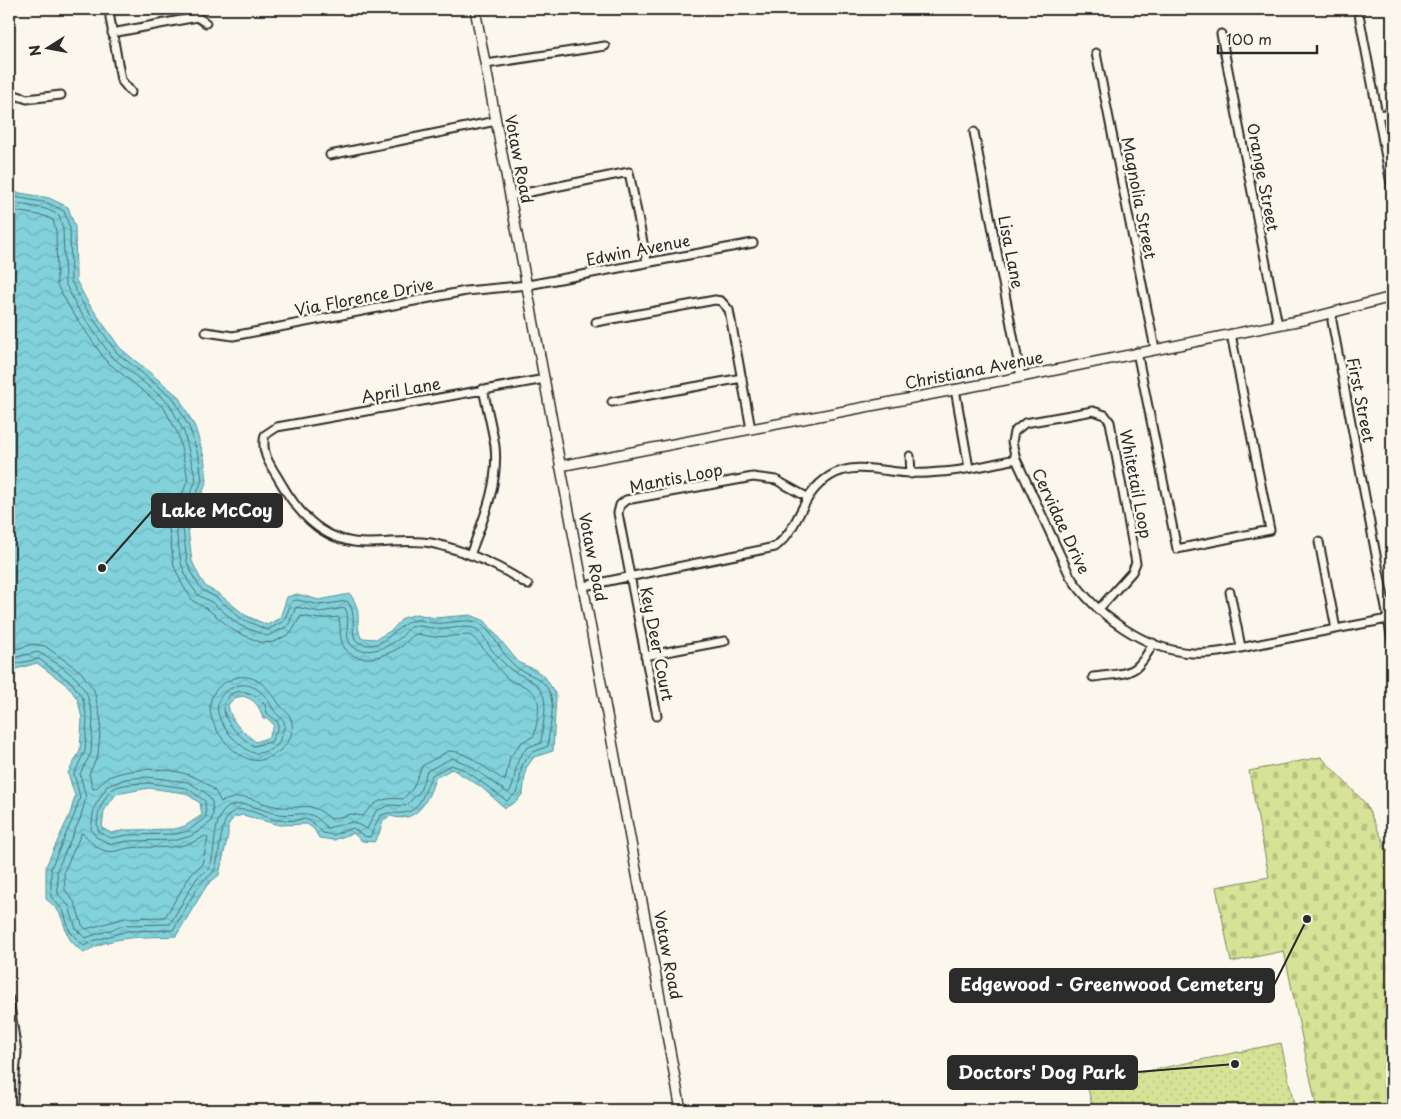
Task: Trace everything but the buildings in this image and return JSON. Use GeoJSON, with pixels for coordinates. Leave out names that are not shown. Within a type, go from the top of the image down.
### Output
{"type":"FeatureCollection","features":[{"type":"Feature","properties":{"kind":"street"},"geometry":{"type":"LineString","coordinates":[[110,9],[112,33],[121,80],[131,92]]}},
{"type":"Feature","properties":{"kind":"street","name":"Votaw Road"},"geometry":{"type":"LineString","coordinates":[[475,9],[528,284],[560,466],[681,1110]]}},
{"type":"Feature","properties":{"kind":"street"},"geometry":{"type":"LineString","coordinates":[[1358,9],[1392,189]]}},
{"type":"Feature","properties":{"kind":"street"},"geometry":{"type":"LineString","coordinates":[[112,33],[197,17],[206,23]]}},
{"type":"Feature","properties":{"kind":"street","name":"Orange Street"},"geometry":{"type":"LineString","coordinates":[[1221,34],[1278,325]]}},
{"type":"Feature","properties":{"kind":"street"},"geometry":{"type":"LineString","coordinates":[[486,64],[605,46]]}},
{"type":"Feature","properties":{"kind":"street","name":"Magnolia Street"},"geometry":{"type":"LineString","coordinates":[[1096,53],[1155,349]]}},
{"type":"Feature","properties":{"kind":"street"},"geometry":{"type":"LineString","coordinates":[[9,93],[27,99],[61,94]]}},
{"type":"Feature","properties":{"kind":"street"},"geometry":{"type":"LineString","coordinates":[[1378,115],[1392,113]]}},
{"type":"Feature","properties":{"kind":"street"},"geometry":{"type":"LineString","coordinates":[[330,154],[496,120]]}},
{"type":"Feature","properties":{"kind":"street","name":"Lisa Lane"},"geometry":{"type":"LineString","coordinates":[[974,132],[1021,377]]}},
{"type":"Feature","properties":{"kind":"street"},"geometry":{"type":"LineString","coordinates":[[510,196],[628,172],[647,262]]}},
{"type":"Feature","properties":{"kind":"street","name":"Edwin Avenue"},"geometry":{"type":"LineString","coordinates":[[528,284],[753,243]]}},
{"type":"Feature","properties":{"kind":"street","name":"Via Florence Drive"},"geometry":{"type":"LineString","coordinates":[[206,332],[233,336],[466,291],[528,284]]}},
{"type":"Feature","properties":{"kind":"street","name":"Christiana Avenue"},"geometry":{"type":"LineString","coordinates":[[560,466],[1021,377],[1278,325],[1392,297]]}},
{"type":"Feature","properties":{"kind":"street"},"geometry":{"type":"LineString","coordinates":[[596,322],[715,300],[721,301],[729,310],[751,429]]}},
{"type":"Feature","properties":{"kind":"street","name":"First Street"},"geometry":{"type":"LineString","coordinates":[[1333,312],[1332,321],[1392,640]]}},
{"type":"Feature","properties":{"kind":"street"},"geometry":{"type":"LineString","coordinates":[[1137,352],[1177,548],[1270,530],[1231,334]]}},
{"type":"Feature","properties":{"kind":"street"},"geometry":{"type":"LineString","coordinates":[[612,402],[742,378]]}},
{"type":"Feature","properties":{"kind":"street","name":"April Lane"},"geometry":{"type":"LineString","coordinates":[[470,555],[432,543],[416,541],[354,543],[320,530],[302,516],[265,456],[263,444],[265,435],[277,426],[545,379]]}},
{"type":"Feature","properties":{"kind":"street"},"geometry":{"type":"LineString","coordinates":[[483,389],[495,447],[495,469],[492,490],[470,555],[514,575],[528,585]]}},
{"type":"Feature","properties":{"kind":"street"},"geometry":{"type":"LineString","coordinates":[[955,389],[969,468]]}},
{"type":"Feature","properties":{"kind":"street","name":"Whitetail Loop"},"geometry":{"type":"LineString","coordinates":[[1016,459],[1012,442],[1014,432],[1025,423],[1094,411],[1105,415],[1110,422],[1136,551],[1136,563],[1132,572],[1098,610]]}},
{"type":"Feature","properties":{"kind":"street"},"geometry":{"type":"LineString","coordinates":[[910,456],[911,474]]}},
{"type":"Feature","properties":{"kind":"street","name":"Cervidae Drive"},"geometry":{"type":"LineString","coordinates":[[584,586],[775,547],[788,537],[807,497],[831,475],[846,469],[862,468],[911,474],[969,468],[1016,459],[1070,576],[1079,591],[1098,610],[1118,624],[1153,643],[1176,651],[1215,653],[1388,618]]}},
{"type":"Feature","properties":{"kind":"street","name":"Mantis Loop"},"geometry":{"type":"LineString","coordinates":[[630,577],[618,513],[620,505],[626,500],[753,477],[776,480],[807,497]]}},
{"type":"Feature","properties":{"kind":"street"},"geometry":{"type":"LineString","coordinates":[[1319,542],[1336,629]]}},
{"type":"Feature","properties":{"kind":"street","name":"Key Deer Court"},"geometry":{"type":"LineString","coordinates":[[630,577],[657,716]]}},
{"type":"Feature","properties":{"kind":"street"},"geometry":{"type":"LineString","coordinates":[[1230,592],[1241,647]]}},
{"type":"Feature","properties":{"kind":"street"},"geometry":{"type":"LineString","coordinates":[[645,656],[725,641]]}},
{"type":"Feature","properties":{"kind":"street"},"geometry":{"type":"LineString","coordinates":[[1093,677],[1135,670],[1144,662],[1153,643]]}},
{"type":"Feature","properties":{"kind":"street"},"geometry":{"type":"LineString","coordinates":[[9,999],[17,1052],[12,1091],[12,1110]]}},
{"type":"Feature","properties":{"kind":"green space"},"geometry":{"type":"Polygon","coordinates":[[[1321,757],[1365,803],[1389,853],[1392,853],[1392,1110],[1317,1110],[1284,951],[1231,962],[1216,887],[1269,877],[1249,771],[1321,757]]]}},
{"type":"Feature","properties":{"kind":"green space"},"geometry":{"type":"Polygon","coordinates":[[[1281,1043],[1295,1110],[1093,1110],[1087,1084],[1281,1043]]]}},
{"type":"Feature","properties":{"kind":"water"},"geometry":{"type":"Polygon","coordinates":[[[9,191],[49,198],[68,207],[75,227],[76,280],[87,301],[120,348],[178,396],[195,427],[204,457],[207,481],[188,529],[192,561],[206,587],[219,594],[245,615],[267,625],[280,618],[287,597],[297,594],[319,600],[350,594],[357,607],[361,638],[376,639],[392,630],[403,618],[417,614],[434,618],[471,615],[485,621],[519,663],[534,669],[545,677],[556,695],[553,751],[534,757],[526,768],[523,793],[517,801],[505,808],[480,786],[452,769],[435,778],[425,802],[415,813],[408,817],[391,816],[383,820],[379,834],[374,842],[362,841],[353,833],[334,840],[319,838],[314,829],[307,824],[279,825],[243,815],[234,817],[228,825],[228,835],[219,875],[207,885],[176,936],[117,940],[95,947],[84,953],[70,939],[59,912],[46,899],[46,866],[70,814],[75,796],[68,773],[80,751],[82,719],[78,700],[68,686],[37,663],[9,671],[9,191]],[[243,696],[234,698],[228,705],[234,722],[256,742],[269,737],[274,725],[268,719],[263,719],[259,707],[251,699],[243,696]],[[149,788],[116,794],[104,811],[102,828],[111,833],[127,830],[175,829],[185,826],[202,815],[200,803],[185,793],[149,788]]]}},
{"type":"Feature","properties":{"kind":"place","name":"Lake McCoy"},"geometry":{"type":"Point","coordinates":[102,568]}},
{"type":"Feature","properties":{"kind":"place","name":"Edgewood - Greenwood Cemetery"},"geometry":{"type":"Point","coordinates":[1307,919]}},
{"type":"Feature","properties":{"kind":"place","name":"Doctors' Dog Park"},"geometry":{"type":"Point","coordinates":[1235,1064]}}]}
